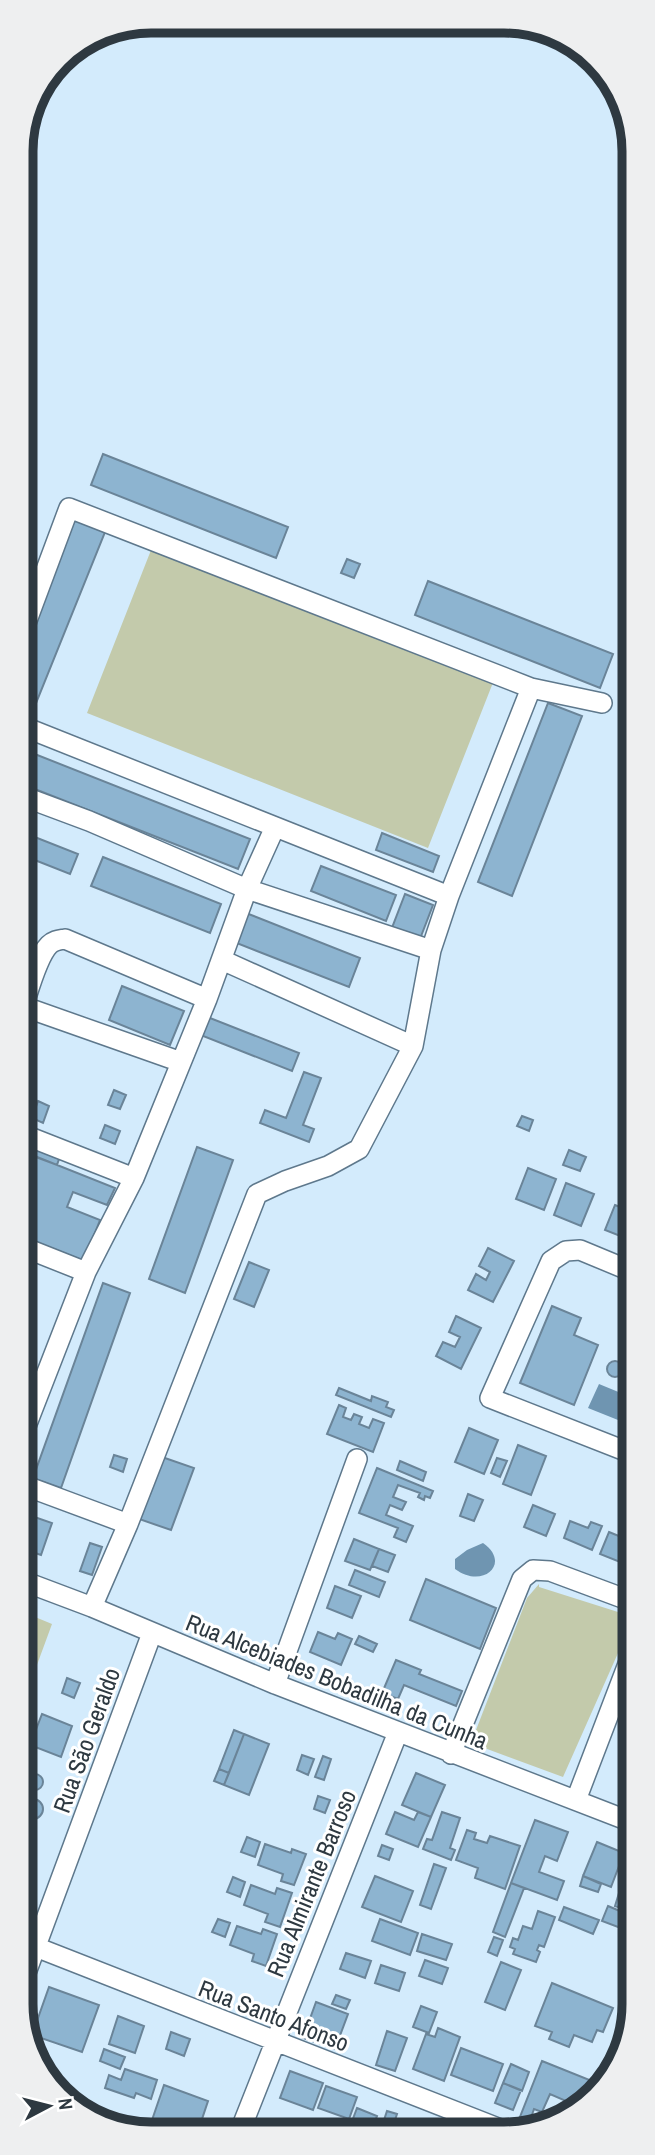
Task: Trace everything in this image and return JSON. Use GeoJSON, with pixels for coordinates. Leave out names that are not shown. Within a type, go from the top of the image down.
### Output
{"type":"FeatureCollection","features":[{"type":"Feature","properties":{"kind":"street"},"geometry":{"type":"LineString","coordinates":[[34,602],[69,508],[531,688],[602,703]]}},
{"type":"Feature","properties":{"kind":"street"},"geometry":{"type":"LineString","coordinates":[[92,1607],[128,1524],[257,1194],[328,1166],[359,1149],[413,1046],[431,950],[531,688]]}},
{"type":"Feature","properties":{"kind":"street"},"geometry":{"type":"LineString","coordinates":[[34,731],[449,897]]}},
{"type":"Feature","properties":{"kind":"street"},"geometry":{"type":"LineString","coordinates":[[34,800],[89,821],[247,889],[431,950]]}},
{"type":"Feature","properties":{"kind":"street"},"geometry":{"type":"LineString","coordinates":[[33,1407],[86,1272],[134,1178],[207,999],[247,889],[275,827]]}},
{"type":"Feature","properties":{"kind":"street"},"geometry":{"type":"LineString","coordinates":[[34,979],[48,946],[65,939],[207,999]]}},
{"type":"Feature","properties":{"kind":"street"},"geometry":{"type":"LineString","coordinates":[[222,960],[413,1046]]}},
{"type":"Feature","properties":{"kind":"street"},"geometry":{"type":"LineString","coordinates":[[34,1012],[181,1062]]}},
{"type":"Feature","properties":{"kind":"street"},"geometry":{"type":"LineString","coordinates":[[33,1139],[134,1178]]}},
{"type":"Feature","properties":{"kind":"street"},"geometry":{"type":"LineString","coordinates":[[621,1267],[580,1250],[566,1251],[551,1261],[490,1398],[621,1449]]}},
{"type":"Feature","properties":{"kind":"street"},"geometry":{"type":"LineString","coordinates":[[33,1251],[86,1272]]}},
{"type":"Feature","properties":{"kind":"street"},"geometry":{"type":"LineString","coordinates":[[275,1684],[357,1459]]}},
{"type":"Feature","properties":{"kind":"street"},"geometry":{"type":"LineString","coordinates":[[33,1489],[128,1524]]}},
{"type":"Feature","properties":{"kind":"street"},"geometry":{"type":"LineString","coordinates":[[451,1754],[522,1579],[533,1570],[550,1571],[621,1598]]}},
{"type":"Feature","properties":{"kind":"street","name":"Rua Alcebiades Bobadilha da Cunha"},"geometry":{"type":"LineString","coordinates":[[33,1585],[451,1754],[621,1817]]}},
{"type":"Feature","properties":{"kind":"street","name":"Rua São Geraldo"},"geometry":{"type":"LineString","coordinates":[[33,1936],[152,1633]]}},
{"type":"Feature","properties":{"kind":"street"},"geometry":{"type":"LineString","coordinates":[[576,1800],[621,1682]]}},
{"type":"Feature","properties":{"kind":"street","name":"Rua Almirante Barroso"},"geometry":{"type":"LineString","coordinates":[[244,2122],[398,1732]]}},
{"type":"Feature","properties":{"kind":"street","name":"Rua Santo Afonso"},"geometry":{"type":"LineString","coordinates":[[33,1945],[482,2122]]}},
{"type":"Feature","properties":{"kind":"green space"},"geometry":{"type":"Polygon","coordinates":[[[153,545],[494,680],[428,848],[87,713],[153,545]]]}},
{"type":"Feature","properties":{"kind":"green space"},"geometry":{"type":"Polygon","coordinates":[[[539,1584],[539,1587],[618,1612],[621,1616],[621,1646],[563,1777],[471,1743],[527,1598],[539,1584]]]}},
{"type":"Feature","properties":{"kind":"green space"},"geometry":{"type":"Polygon","coordinates":[[[33,1616],[52,1624],[33,1675],[33,1616]]]}},
{"type":"Feature","properties":{"kind":"water"},"geometry":{"type":"Polygon","coordinates":[[[599,1384],[621,1393],[621,1421],[588,1408],[599,1384]]]}},
{"type":"Feature","properties":{"kind":"water"},"geometry":{"type":"Polygon","coordinates":[[[483,1543],[495,1558],[490,1571],[475,1577],[455,1569],[455,1559],[483,1543]]]}},
{"type":"Feature","properties":{"kind":"building"},"geometry":{"type":"Polygon","coordinates":[[[103,454],[288,527],[276,558],[91,485],[103,454]]]}},
{"type":"Feature","properties":{"kind":"building"},"geometry":{"type":"Polygon","coordinates":[[[73,519],[105,532],[34,709],[34,618],[73,519]]]}},
{"type":"Feature","properties":{"kind":"building"},"geometry":{"type":"Polygon","coordinates":[[[347,559],[360,564],[354,578],[341,573],[347,559]]]}},
{"type":"Feature","properties":{"kind":"building"},"geometry":{"type":"Polygon","coordinates":[[[428,581],[613,654],[600,688],[415,615],[428,581]]]}},
{"type":"Feature","properties":{"kind":"building"},"geometry":{"type":"Polygon","coordinates":[[[548,703],[582,716],[512,896],[478,882],[548,703]]]}},
{"type":"Feature","properties":{"kind":"building"},"geometry":{"type":"Polygon","coordinates":[[[34,754],[250,839],[238,869],[34,789],[34,754]]]}},
{"type":"Feature","properties":{"kind":"building"},"geometry":{"type":"Polygon","coordinates":[[[382,833],[439,856],[433,872],[376,850],[382,833]]]}},
{"type":"Feature","properties":{"kind":"building"},"geometry":{"type":"Polygon","coordinates":[[[34,837],[78,854],[70,874],[34,860],[34,837]]]}},
{"type":"Feature","properties":{"kind":"building"},"geometry":{"type":"Polygon","coordinates":[[[103,857],[221,904],[210,933],[91,886],[103,857]]]}},
{"type":"Feature","properties":{"kind":"building"},"geometry":{"type":"Polygon","coordinates":[[[321,866],[396,895],[386,921],[311,891],[321,866]]]}},
{"type":"Feature","properties":{"kind":"building"},"geometry":{"type":"Polygon","coordinates":[[[405,894],[433,905],[418,944],[390,933],[405,894]]]}},
{"type":"Feature","properties":{"kind":"building"},"geometry":{"type":"Polygon","coordinates":[[[246,913],[360,958],[349,987],[234,942],[246,913]]]}},
{"type":"Feature","properties":{"kind":"building"},"geometry":{"type":"Polygon","coordinates":[[[122,986],[184,1011],[170,1045],[109,1020],[122,986]]]}},
{"type":"Feature","properties":{"kind":"building"},"geometry":{"type":"Polygon","coordinates":[[[205,1016],[299,1053],[292,1071],[198,1034],[205,1016]]]}},
{"type":"Feature","properties":{"kind":"building"},"geometry":{"type":"Polygon","coordinates":[[[304,1072],[321,1078],[303,1125],[314,1129],[309,1142],[260,1123],[265,1110],[286,1118],[304,1072]]]}},
{"type":"Feature","properties":{"kind":"building"},"geometry":{"type":"Polygon","coordinates":[[[114,1090],[126,1095],[120,1109],[108,1105],[114,1090]]]}},
{"type":"Feature","properties":{"kind":"building"},"geometry":{"type":"Polygon","coordinates":[[[38,1101],[49,1106],[43,1123],[33,1119],[38,1101]]]}},
{"type":"Feature","properties":{"kind":"building"},"geometry":{"type":"Polygon","coordinates":[[[522,1116],[533,1120],[529,1131],[517,1126],[522,1116]]]}},
{"type":"Feature","properties":{"kind":"building"},"geometry":{"type":"Polygon","coordinates":[[[105,1125],[120,1131],[115,1144],[100,1138],[105,1125]]]}},
{"type":"Feature","properties":{"kind":"building"},"geometry":{"type":"Polygon","coordinates":[[[33,1143],[61,1153],[57,1165],[33,1156],[33,1143]]]}},
{"type":"Feature","properties":{"kind":"building"},"geometry":{"type":"Polygon","coordinates":[[[197,1147],[233,1160],[185,1293],[149,1279],[197,1147]]]}},
{"type":"Feature","properties":{"kind":"building"},"geometry":{"type":"Polygon","coordinates":[[[569,1150],[586,1157],[580,1171],[563,1165],[569,1150]]]}},
{"type":"Feature","properties":{"kind":"building"},"geometry":{"type":"Polygon","coordinates":[[[33,1156],[115,1188],[107,1205],[73,1192],[67,1207],[100,1220],[84,1261],[33,1241],[33,1156]]]}},
{"type":"Feature","properties":{"kind":"building"},"geometry":{"type":"Polygon","coordinates":[[[528,1168],[556,1179],[544,1210],[516,1199],[528,1168]]]}},
{"type":"Feature","properties":{"kind":"building"},"geometry":{"type":"Polygon","coordinates":[[[566,1183],[594,1194],[581,1226],[554,1215],[566,1183]]]}},
{"type":"Feature","properties":{"kind":"building"},"geometry":{"type":"Polygon","coordinates":[[[615,1205],[621,1208],[621,1236],[605,1230],[615,1205]]]}},
{"type":"Feature","properties":{"kind":"building"},"geometry":{"type":"Polygon","coordinates":[[[488,1248],[514,1261],[493,1302],[468,1290],[476,1274],[486,1280],[490,1272],[479,1266],[488,1248]]]}},
{"type":"Feature","properties":{"kind":"building"},"geometry":{"type":"Polygon","coordinates":[[[249,1262],[269,1270],[254,1307],[234,1299],[249,1262]]]}},
{"type":"Feature","properties":{"kind":"building"},"geometry":{"type":"Polygon","coordinates":[[[103,1283],[130,1293],[61,1488],[33,1477],[103,1283]]]}},
{"type":"Feature","properties":{"kind":"building"},"geometry":{"type":"Polygon","coordinates":[[[552,1306],[581,1318],[574,1335],[598,1345],[574,1405],[520,1383],[552,1306]]]}},
{"type":"Feature","properties":{"kind":"building"},"geometry":{"type":"Polygon","coordinates":[[[456,1316],[481,1328],[461,1369],[436,1356],[443,1342],[455,1347],[460,1337],[449,1332],[456,1316]]]}},
{"type":"Feature","properties":{"kind":"building"},"geometry":{"type":"Polygon","coordinates":[[[609,1363],[621,1363],[621,1375],[609,1375],[609,1363]]]}},
{"type":"Feature","properties":{"kind":"building"},"geometry":{"type":"Polygon","coordinates":[[[339,1388],[371,1401],[372,1396],[388,1402],[386,1407],[394,1410],[391,1417],[336,1395],[339,1388]]]}},
{"type":"Feature","properties":{"kind":"building"},"geometry":{"type":"Polygon","coordinates":[[[339,1405],[346,1408],[343,1417],[351,1420],[354,1414],[362,1417],[359,1424],[369,1428],[373,1419],[384,1423],[373,1452],[327,1434],[339,1405]]]}},
{"type":"Feature","properties":{"kind":"building"},"geometry":{"type":"Polygon","coordinates":[[[469,1428],[498,1440],[484,1474],[455,1462],[469,1428]]]}},
{"type":"Feature","properties":{"kind":"building"},"geometry":{"type":"Polygon","coordinates":[[[518,1445],[546,1456],[531,1495],[503,1484],[518,1445]]]}},
{"type":"Feature","properties":{"kind":"building"},"geometry":{"type":"Polygon","coordinates":[[[114,1455],[127,1459],[123,1472],[110,1467],[114,1455]]]}},
{"type":"Feature","properties":{"kind":"building"},"geometry":{"type":"Polygon","coordinates":[[[162,1457],[194,1468],[171,1530],[139,1519],[162,1457]]]}},
{"type":"Feature","properties":{"kind":"building"},"geometry":{"type":"Polygon","coordinates":[[[497,1458],[507,1461],[500,1477],[491,1473],[497,1458]]]}},
{"type":"Feature","properties":{"kind":"building"},"geometry":{"type":"Polygon","coordinates":[[[400,1461],[426,1472],[423,1481],[397,1470],[400,1461]]]}},
{"type":"Feature","properties":{"kind":"building"},"geometry":{"type":"Polygon","coordinates":[[[377,1468],[433,1491],[430,1498],[425,1496],[424,1500],[418,1497],[420,1493],[398,1485],[393,1497],[406,1502],[402,1510],[390,1505],[386,1515],[413,1526],[406,1542],[394,1537],[398,1528],[359,1513],[377,1468]]]}},
{"type":"Feature","properties":{"kind":"building"},"geometry":{"type":"Polygon","coordinates":[[[468,1494],[483,1500],[474,1521],[460,1516],[468,1494]]]}},
{"type":"Feature","properties":{"kind":"building"},"geometry":{"type":"Polygon","coordinates":[[[533,1505],[555,1514],[546,1536],[524,1527],[533,1505]]]}},
{"type":"Feature","properties":{"kind":"building"},"geometry":{"type":"Polygon","coordinates":[[[33,1517],[52,1523],[41,1555],[33,1552],[33,1517]]]}},
{"type":"Feature","properties":{"kind":"building"},"geometry":{"type":"Polygon","coordinates":[[[570,1521],[588,1528],[591,1522],[602,1526],[592,1550],[564,1538],[570,1521]]]}},
{"type":"Feature","properties":{"kind":"building"},"geometry":{"type":"Polygon","coordinates":[[[609,1532],[621,1537],[621,1562],[600,1554],[609,1532]]]}},
{"type":"Feature","properties":{"kind":"building"},"geometry":{"type":"Polygon","coordinates":[[[354,1539],[379,1549],[370,1570],[345,1561],[354,1539]]]}},
{"type":"Feature","properties":{"kind":"building"},"geometry":{"type":"Polygon","coordinates":[[[90,1543],[102,1547],[92,1575],[80,1571],[90,1543]]]}},
{"type":"Feature","properties":{"kind":"building"},"geometry":{"type":"Polygon","coordinates":[[[379,1549],[395,1555],[388,1572],[372,1566],[379,1549]]]}},
{"type":"Feature","properties":{"kind":"building"},"geometry":{"type":"Polygon","coordinates":[[[355,1570],[385,1582],[379,1597],[349,1585],[355,1570]]]}},
{"type":"Feature","properties":{"kind":"building"},"geometry":{"type":"Polygon","coordinates":[[[426,1579],[496,1608],[480,1649],[410,1620],[426,1579]]]}},
{"type":"Feature","properties":{"kind":"building"},"geometry":{"type":"Polygon","coordinates":[[[335,1586],[361,1596],[352,1618],[327,1608],[335,1586]]]}},
{"type":"Feature","properties":{"kind":"building"},"geometry":{"type":"Polygon","coordinates":[[[318,1632],[335,1639],[338,1633],[352,1639],[341,1665],[310,1652],[318,1632]]]}},
{"type":"Feature","properties":{"kind":"building"},"geometry":{"type":"Polygon","coordinates":[[[359,1636],[377,1644],[373,1652],[355,1644],[359,1636]]]}},
{"type":"Feature","properties":{"kind":"building"},"geometry":{"type":"Polygon","coordinates":[[[396,1660],[421,1670],[419,1674],[462,1691],[456,1706],[404,1685],[398,1699],[382,1693],[396,1660]]]}},
{"type":"Feature","properties":{"kind":"building"},"geometry":{"type":"Polygon","coordinates":[[[67,1678],[80,1683],[74,1698],[62,1693],[67,1678]]]}},
{"type":"Feature","properties":{"kind":"building"},"geometry":{"type":"Polygon","coordinates":[[[42,1714],[72,1726],[61,1757],[33,1746],[33,1737],[42,1714]]]}},
{"type":"Feature","properties":{"kind":"building"},"geometry":{"type":"Polygon","coordinates":[[[234,1730],[244,1734],[229,1773],[219,1769],[234,1730]]]}},
{"type":"Feature","properties":{"kind":"building"},"geometry":{"type":"Polygon","coordinates":[[[244,1734],[269,1744],[249,1795],[224,1785],[244,1734]]]}},
{"type":"Feature","properties":{"kind":"building"},"geometry":{"type":"Polygon","coordinates":[[[302,1755],[314,1759],[308,1775],[297,1770],[302,1755]]]}},
{"type":"Feature","properties":{"kind":"building"},"geometry":{"type":"Polygon","coordinates":[[[323,1756],[331,1759],[324,1780],[315,1777],[323,1756]]]}},
{"type":"Feature","properties":{"kind":"building"},"geometry":{"type":"Polygon","coordinates":[[[219,1769],[229,1773],[224,1785],[214,1781],[219,1769]]]}},
{"type":"Feature","properties":{"kind":"building"},"geometry":{"type":"Polygon","coordinates":[[[416,1773],[445,1785],[431,1817],[402,1805],[416,1773]]]}},
{"type":"Feature","properties":{"kind":"building"},"geometry":{"type":"Polygon","coordinates":[[[33,1774],[38,1774],[43,1779],[41,1788],[33,1790],[33,1774]]]}},
{"type":"Feature","properties":{"kind":"building"},"geometry":{"type":"Polygon","coordinates":[[[318,1796],[330,1800],[325,1813],[314,1809],[318,1796]]]}},
{"type":"Feature","properties":{"kind":"building"},"geometry":{"type":"Polygon","coordinates":[[[33,1799],[42,1805],[42,1813],[33,1819],[33,1799]]]}},
{"type":"Feature","properties":{"kind":"building"},"geometry":{"type":"Polygon","coordinates":[[[395,1812],[414,1820],[418,1812],[431,1817],[418,1847],[386,1834],[395,1812]]]}},
{"type":"Feature","properties":{"kind":"building"},"geometry":{"type":"Polygon","coordinates":[[[442,1812],[460,1818],[450,1848],[455,1850],[451,1860],[423,1849],[427,1839],[432,1840],[442,1812]]]}},
{"type":"Feature","properties":{"kind":"building"},"geometry":{"type":"Polygon","coordinates":[[[535,1820],[568,1832],[557,1861],[545,1856],[539,1872],[564,1881],[557,1900],[511,1883],[535,1820]]]}},
{"type":"Feature","properties":{"kind":"building"},"geometry":{"type":"Polygon","coordinates":[[[467,1830],[476,1833],[474,1839],[487,1843],[490,1836],[520,1846],[505,1889],[475,1878],[478,1868],[456,1860],[467,1830]]]}},
{"type":"Feature","properties":{"kind":"building"},"geometry":{"type":"Polygon","coordinates":[[[247,1837],[260,1842],[255,1857],[241,1852],[247,1837]]]}},
{"type":"Feature","properties":{"kind":"building"},"geometry":{"type":"Polygon","coordinates":[[[597,1842],[621,1852],[621,1861],[611,1887],[583,1876],[597,1842]]]}},
{"type":"Feature","properties":{"kind":"building"},"geometry":{"type":"Polygon","coordinates":[[[265,1844],[291,1853],[292,1849],[306,1854],[294,1885],[281,1881],[283,1874],[258,1865],[265,1844]]]}},
{"type":"Feature","properties":{"kind":"building"},"geometry":{"type":"Polygon","coordinates":[[[382,1845],[393,1849],[389,1860],[378,1856],[382,1845]]]}},
{"type":"Feature","properties":{"kind":"building"},"geometry":{"type":"Polygon","coordinates":[[[434,1864],[446,1868],[431,1909],[420,1905],[434,1864]]]}},
{"type":"Feature","properties":{"kind":"building"},"geometry":{"type":"Polygon","coordinates":[[[375,1876],[413,1891],[401,1922],[362,1907],[375,1876]]]}},
{"type":"Feature","properties":{"kind":"building"},"geometry":{"type":"Polygon","coordinates":[[[583,1876],[601,1884],[598,1892],[580,1886],[583,1876]]]}},
{"type":"Feature","properties":{"kind":"building"},"geometry":{"type":"Polygon","coordinates":[[[233,1877],[245,1882],[240,1897],[227,1892],[233,1877]]]}},
{"type":"Feature","properties":{"kind":"building"},"geometry":{"type":"Polygon","coordinates":[[[511,1883],[524,1888],[505,1937],[493,1932],[511,1883]]]}},
{"type":"Feature","properties":{"kind":"building"},"geometry":{"type":"Polygon","coordinates":[[[251,1885],[275,1894],[277,1888],[292,1893],[280,1927],[265,1922],[268,1914],[244,1905],[251,1885]]]}},
{"type":"Feature","properties":{"kind":"building"},"geometry":{"type":"Polygon","coordinates":[[[621,1886],[621,1908],[615,1906],[621,1886]]]}},
{"type":"Feature","properties":{"kind":"building"},"geometry":{"type":"Polygon","coordinates":[[[608,1906],[621,1912],[621,1928],[602,1921],[608,1906]]]}},
{"type":"Feature","properties":{"kind":"building"},"geometry":{"type":"Polygon","coordinates":[[[564,1907],[599,1920],[593,1934],[559,1920],[564,1907]]]}},
{"type":"Feature","properties":{"kind":"building"},"geometry":{"type":"Polygon","coordinates":[[[538,1911],[555,1917],[544,1947],[539,1945],[537,1950],[540,1952],[536,1962],[513,1954],[515,1949],[510,1947],[513,1938],[518,1940],[523,1926],[532,1929],[538,1911]]]}},
{"type":"Feature","properties":{"kind":"building"},"geometry":{"type":"Polygon","coordinates":[[[218,1919],[230,1923],[225,1937],[212,1932],[218,1919]]]}},
{"type":"Feature","properties":{"kind":"building"},"geometry":{"type":"Polygon","coordinates":[[[380,1919],[418,1933],[410,1955],[372,1941],[380,1919]]]}},
{"type":"Feature","properties":{"kind":"building"},"geometry":{"type":"Polygon","coordinates":[[[237,1926],[261,1934],[263,1929],[277,1934],[266,1966],[252,1961],[254,1954],[230,1945],[237,1926]]]}},
{"type":"Feature","properties":{"kind":"building"},"geometry":{"type":"Polygon","coordinates":[[[422,1934],[452,1944],[446,1960],[417,1951],[422,1934]]]}},
{"type":"Feature","properties":{"kind":"building"},"geometry":{"type":"Polygon","coordinates":[[[494,1937],[503,1940],[497,1956],[488,1952],[494,1937]]]}},
{"type":"Feature","properties":{"kind":"building"},"geometry":{"type":"Polygon","coordinates":[[[346,1953],[371,1961],[365,1978],[340,1969],[346,1953]]]}},
{"type":"Feature","properties":{"kind":"building"},"geometry":{"type":"Polygon","coordinates":[[[425,1960],[448,1968],[442,1984],[419,1976],[425,1960]]]}},
{"type":"Feature","properties":{"kind":"building"},"geometry":{"type":"Polygon","coordinates":[[[501,1962],[521,1970],[505,2010],[485,2002],[501,1962]]]}},
{"type":"Feature","properties":{"kind":"building"},"geometry":{"type":"Polygon","coordinates":[[[381,1965],[405,1973],[399,1991],[375,1983],[381,1965]]]}},
{"type":"Feature","properties":{"kind":"building"},"geometry":{"type":"Polygon","coordinates":[[[552,1983],[613,2008],[603,2032],[597,2030],[592,2042],[574,2035],[569,2047],[549,2039],[552,2032],[535,2026],[552,1983]]]}},
{"type":"Feature","properties":{"kind":"building"},"geometry":{"type":"Polygon","coordinates":[[[49,1987],[99,2005],[82,2052],[38,2037],[36,2025],[49,1987]]]}},
{"type":"Feature","properties":{"kind":"building"},"geometry":{"type":"Polygon","coordinates":[[[336,1995],[350,2000],[346,2009],[332,2004],[336,1995]]]}},
{"type":"Feature","properties":{"kind":"building"},"geometry":{"type":"Polygon","coordinates":[[[316,2002],[348,2014],[335,2049],[303,2038],[316,2002]]]}},
{"type":"Feature","properties":{"kind":"building"},"geometry":{"type":"Polygon","coordinates":[[[421,2006],[437,2012],[429,2033],[413,2027],[421,2006]]]}},
{"type":"Feature","properties":{"kind":"building"},"geometry":{"type":"Polygon","coordinates":[[[118,2016],[144,2026],[135,2053],[109,2044],[118,2016]]]}},
{"type":"Feature","properties":{"kind":"building"},"geometry":{"type":"Polygon","coordinates":[[[438,2028],[460,2037],[444,2081],[413,2069],[426,2034],[435,2037],[438,2028]]]}},
{"type":"Feature","properties":{"kind":"building"},"geometry":{"type":"Polygon","coordinates":[[[387,2031],[407,2038],[395,2071],[376,2065],[387,2031]]]}},
{"type":"Feature","properties":{"kind":"building"},"geometry":{"type":"Polygon","coordinates":[[[171,2032],[190,2039],[184,2056],[166,2049],[171,2032]]]}},
{"type":"Feature","properties":{"kind":"building"},"geometry":{"type":"Polygon","coordinates":[[[461,2048],[503,2064],[493,2091],[451,2075],[461,2048]]]}},
{"type":"Feature","properties":{"kind":"building"},"geometry":{"type":"Polygon","coordinates":[[[104,2049],[125,2057],[120,2069],[100,2061],[104,2049]]]}},
{"type":"Feature","properties":{"kind":"building"},"geometry":{"type":"Polygon","coordinates":[[[542,2061],[593,2082],[569,2102],[550,2094],[542,2112],[534,2109],[531,2118],[519,2120],[542,2061]]]}},
{"type":"Feature","properties":{"kind":"building"},"geometry":{"type":"Polygon","coordinates":[[[511,2064],[529,2072],[522,2091],[503,2083],[511,2064]]]}},
{"type":"Feature","properties":{"kind":"building"},"geometry":{"type":"Polygon","coordinates":[[[125,2069],[157,2080],[151,2099],[136,2093],[134,2098],[105,2088],[109,2075],[121,2080],[125,2069]]]}},
{"type":"Feature","properties":{"kind":"building"},"geometry":{"type":"Polygon","coordinates":[[[290,2071],[323,2083],[313,2110],[280,2098],[290,2071]]]}},
{"type":"Feature","properties":{"kind":"building"},"geometry":{"type":"Polygon","coordinates":[[[503,2083],[521,2090],[513,2110],[495,2103],[503,2083]]]}},
{"type":"Feature","properties":{"kind":"building"},"geometry":{"type":"Polygon","coordinates":[[[164,2085],[208,2101],[201,2122],[152,2120],[164,2085]]]}},
{"type":"Feature","properties":{"kind":"building"},"geometry":{"type":"Polygon","coordinates":[[[326,2086],[357,2097],[349,2119],[318,2108],[326,2086]]]}},
{"type":"Feature","properties":{"kind":"building"},"geometry":{"type":"Polygon","coordinates":[[[357,2108],[377,2116],[375,2122],[352,2122],[357,2108]]]}},
{"type":"Feature","properties":{"kind":"building"},"geometry":{"type":"Polygon","coordinates":[[[387,2111],[397,2114],[394,2122],[383,2122],[387,2111]]]}}]}
